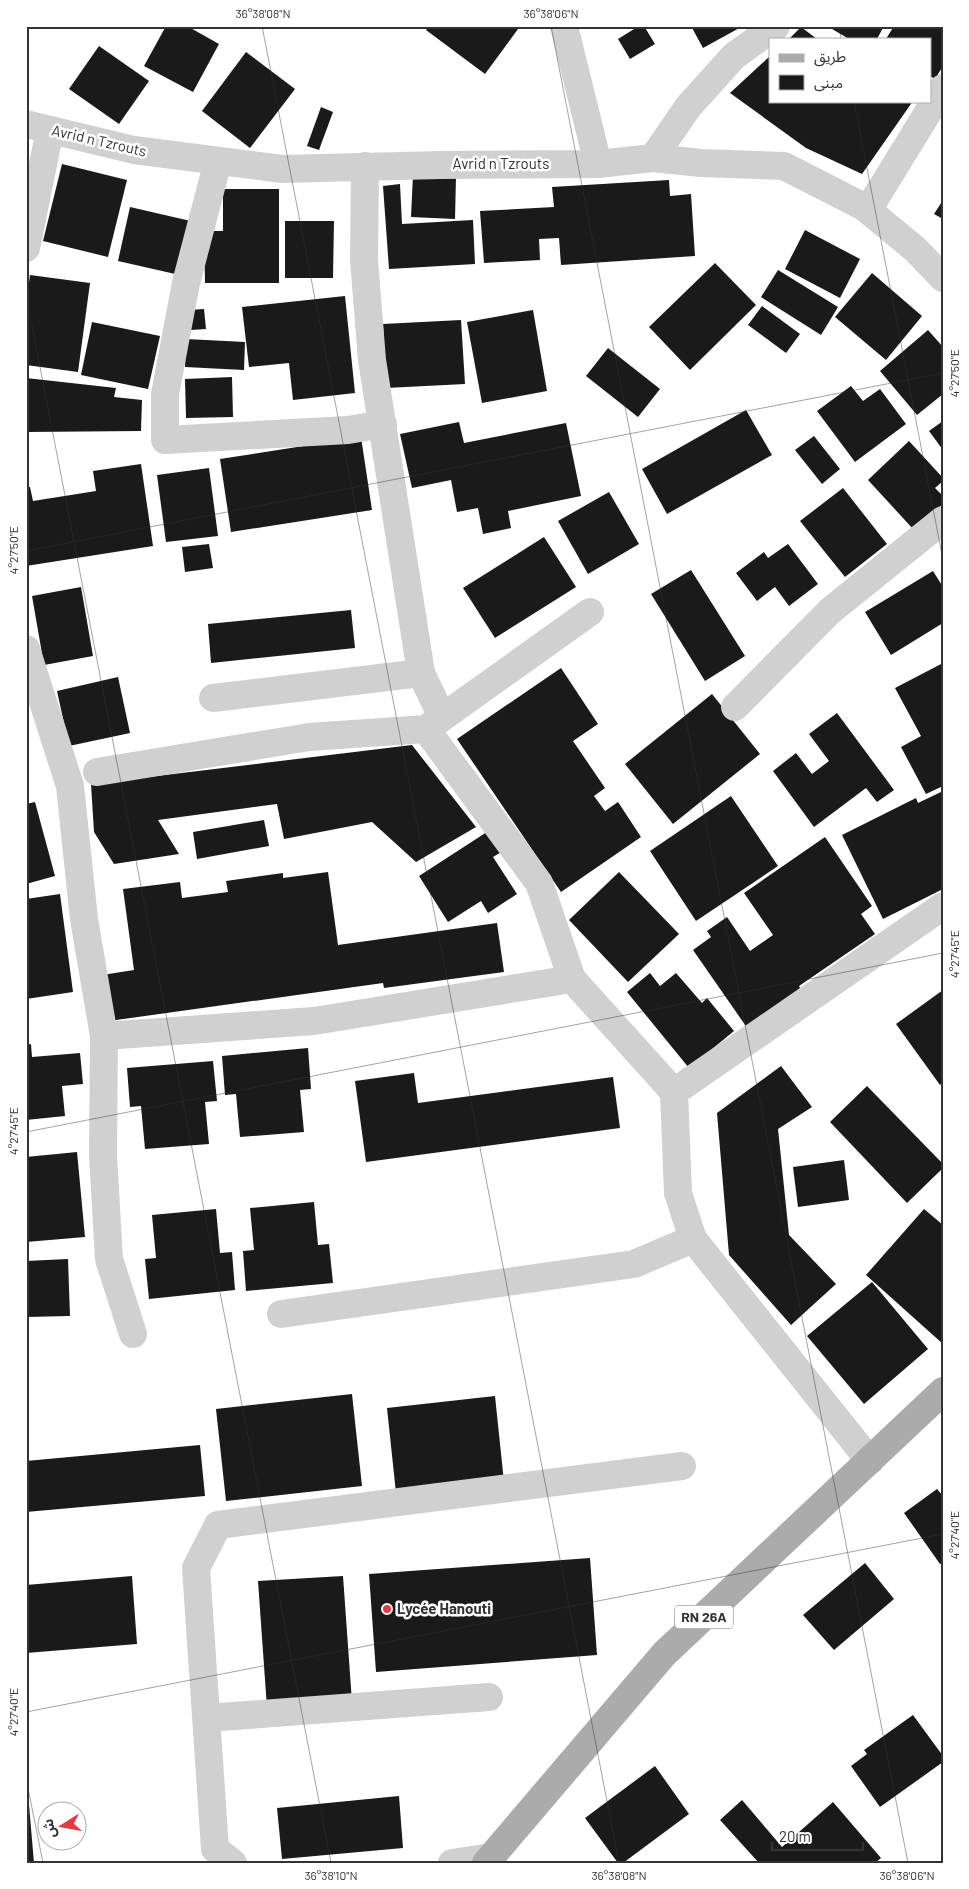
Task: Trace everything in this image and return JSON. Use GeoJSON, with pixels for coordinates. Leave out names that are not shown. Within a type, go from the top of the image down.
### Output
{"type":"FeatureCollection","features":[{"type":"Feature","properties":{"kind":"main road","name":"RN 26A"},"geometry":{"type":"LineString","coordinates":[[489,1860],[664,1654],[943,1391]]}},
{"type":"Feature","properties":{"kind":"street"},"geometry":{"type":"LineString","coordinates":[[564,26],[598,164]]}},
{"type":"Feature","properties":{"kind":"street"},"geometry":{"type":"LineString","coordinates":[[653,158],[688,107],[734,56],[776,26]]}},
{"type":"Feature","properties":{"kind":"street"},"geometry":{"type":"LineString","coordinates":[[868,210],[943,88]]}},
{"type":"Feature","properties":{"kind":"street"},"geometry":{"type":"LineString","coordinates":[[26,248],[38,127]]}},
{"type":"Feature","properties":{"kind":"street","name":"Avrid n Tzrouts"},"geometry":{"type":"LineString","coordinates":[[38,127],[134,150],[282,169],[365,166],[598,164],[653,158],[701,163],[784,166],[868,210],[915,249],[943,278]]}},
{"type":"Feature","properties":{"kind":"street"},"geometry":{"type":"LineString","coordinates":[[218,161],[186,283],[165,394],[165,440],[348,430],[383,424]]}},
{"type":"Feature","properties":{"kind":"street"},"geometry":{"type":"LineString","coordinates":[[365,166],[364,260],[372,360],[421,673],[434,723],[539,883],[572,979],[674,1092],[678,1193],[693,1240],[870,1461]]}},
{"type":"Feature","properties":{"kind":"street"},"geometry":{"type":"LineString","coordinates":[[735,706],[830,611],[943,520]]}},
{"type":"Feature","properties":{"kind":"street"},"geometry":{"type":"LineString","coordinates":[[97,772],[309,737],[434,723],[590,612]]}},
{"type":"Feature","properties":{"kind":"street"},"geometry":{"type":"LineString","coordinates":[[26,649],[70,786],[84,919],[104,1036],[103,1156],[109,1258],[133,1334]]}},
{"type":"Feature","properties":{"kind":"street"},"geometry":{"type":"LineString","coordinates":[[213,698],[421,673]]}},
{"type":"Feature","properties":{"kind":"street"},"geometry":{"type":"LineString","coordinates":[[674,1092],[943,906]]}},
{"type":"Feature","properties":{"kind":"street"},"geometry":{"type":"LineString","coordinates":[[104,1036],[314,1021],[572,979]]}},
{"type":"Feature","properties":{"kind":"street"},"geometry":{"type":"LineString","coordinates":[[280,1314],[634,1264],[693,1240]]}},
{"type":"Feature","properties":{"kind":"street"},"geometry":{"type":"LineString","coordinates":[[233,1863],[215,1849],[196,1568],[218,1525],[682,1466]]}},
{"type":"Feature","properties":{"kind":"street"},"geometry":{"type":"LineString","coordinates":[[207,1718],[489,1697]]}},
{"type":"Feature","properties":{"kind":"street"},"geometry":{"type":"LineString","coordinates":[[452,1863],[489,1860]]}},
{"type":"Feature","properties":{"kind":"building"},"geometry":{"type":"Polygon","coordinates":[[[166,26],[187,26],[219,44],[193,92],[144,66],[166,26]]]}},
{"type":"Feature","properties":{"kind":"building"},"geometry":{"type":"Polygon","coordinates":[[[429,26],[515,26],[518,29],[485,74],[426,30],[429,26]]]}},
{"type":"Feature","properties":{"kind":"building"},"geometry":{"type":"Polygon","coordinates":[[[639,26],[644,26],[655,44],[630,59],[618,39],[639,26]]]}},
{"type":"Feature","properties":{"kind":"building"},"geometry":{"type":"Polygon","coordinates":[[[691,26],[743,26],[703,48],[691,26]]]}},
{"type":"Feature","properties":{"kind":"building"},"geometry":{"type":"Polygon","coordinates":[[[827,26],[884,26],[878,38],[847,38],[827,26]]]}},
{"type":"Feature","properties":{"kind":"building"},"geometry":{"type":"Polygon","coordinates":[[[894,26],[943,26],[943,66],[935,79],[932,77],[932,38],[887,38],[894,26]]]}},
{"type":"Feature","properties":{"kind":"building"},"geometry":{"type":"Polygon","coordinates":[[[801,27],[816,38],[790,38],[801,27]]]}},
{"type":"Feature","properties":{"kind":"building"},"geometry":{"type":"Polygon","coordinates":[[[99,46],[149,81],[119,124],[69,89],[99,46]]]}},
{"type":"Feature","properties":{"kind":"building"},"geometry":{"type":"Polygon","coordinates":[[[246,52],[295,89],[250,148],[202,111],[246,52]]]}},
{"type":"Feature","properties":{"kind":"building"},"geometry":{"type":"Polygon","coordinates":[[[769,57],[769,102],[912,102],[862,174],[806,148],[730,93],[769,57]]]}},
{"type":"Feature","properties":{"kind":"building"},"geometry":{"type":"Polygon","coordinates":[[[321,107],[333,112],[319,150],[307,146],[321,107]]]}},
{"type":"Feature","properties":{"kind":"building"},"geometry":{"type":"Polygon","coordinates":[[[62,164],[127,180],[108,257],[43,241],[62,164]]]}},
{"type":"Feature","properties":{"kind":"building"},"geometry":{"type":"Polygon","coordinates":[[[413,174],[456,176],[455,219],[411,217],[413,174]]]}},
{"type":"Feature","properties":{"kind":"building"},"geometry":{"type":"Polygon","coordinates":[[[669,180],[670,196],[691,194],[695,256],[561,265],[559,238],[539,239],[540,260],[484,263],[480,211],[554,207],[552,187],[669,180]]]}},
{"type":"Feature","properties":{"kind":"building"},"geometry":{"type":"Polygon","coordinates":[[[400,184],[402,224],[473,220],[475,264],[389,269],[383,186],[400,184]]]}},
{"type":"Feature","properties":{"kind":"building"},"geometry":{"type":"Polygon","coordinates":[[[223,189],[279,189],[279,283],[205,283],[204,231],[223,231],[223,189]]]}},
{"type":"Feature","properties":{"kind":"building"},"geometry":{"type":"Polygon","coordinates":[[[943,200],[943,219],[934,214],[943,200]]]}},
{"type":"Feature","properties":{"kind":"building"},"geometry":{"type":"Polygon","coordinates":[[[130,207],[195,222],[184,276],[118,261],[130,207]]]}},
{"type":"Feature","properties":{"kind":"building"},"geometry":{"type":"Polygon","coordinates":[[[285,221],[334,221],[333,278],[285,278],[285,221]]]}},
{"type":"Feature","properties":{"kind":"building"},"geometry":{"type":"Polygon","coordinates":[[[805,230],[860,259],[840,298],[785,269],[805,230]]]}},
{"type":"Feature","properties":{"kind":"building"},"geometry":{"type":"Polygon","coordinates":[[[715,263],[756,305],[690,370],[649,327],[715,263]]]}},
{"type":"Feature","properties":{"kind":"building"},"geometry":{"type":"Polygon","coordinates":[[[778,270],[838,307],[821,335],[761,297],[778,270]]]}},
{"type":"Feature","properties":{"kind":"building"},"geometry":{"type":"Polygon","coordinates":[[[872,273],[922,316],[886,360],[835,317],[872,273]]]}},
{"type":"Feature","properties":{"kind":"building"},"geometry":{"type":"Polygon","coordinates":[[[30,275],[90,283],[78,372],[26,365],[26,305],[30,275]]]}},
{"type":"Feature","properties":{"kind":"building"},"geometry":{"type":"Polygon","coordinates":[[[345,296],[355,393],[293,400],[289,363],[249,367],[242,307],[345,296]]]}},
{"type":"Feature","properties":{"kind":"building"},"geometry":{"type":"Polygon","coordinates":[[[762,306],[800,334],[786,353],[748,325],[762,306]]]}},
{"type":"Feature","properties":{"kind":"building"},"geometry":{"type":"Polygon","coordinates":[[[204,309],[206,329],[191,330],[189,310],[204,309]]]}},
{"type":"Feature","properties":{"kind":"building"},"geometry":{"type":"Polygon","coordinates":[[[533,310],[547,391],[482,403],[467,322],[533,310]]]}},
{"type":"Feature","properties":{"kind":"building"},"geometry":{"type":"Polygon","coordinates":[[[461,320],[465,384],[386,388],[383,324],[461,320]]]}},
{"type":"Feature","properties":{"kind":"building"},"geometry":{"type":"Polygon","coordinates":[[[92,322],[160,336],[148,389],[81,375],[92,322]]]}},
{"type":"Feature","properties":{"kind":"building"},"geometry":{"type":"Polygon","coordinates":[[[928,330],[943,347],[943,394],[917,415],[880,371],[928,330]]]}},
{"type":"Feature","properties":{"kind":"building"},"geometry":{"type":"Polygon","coordinates":[[[186,339],[245,342],[244,370],[185,367],[186,339]]]}},
{"type":"Feature","properties":{"kind":"building"},"geometry":{"type":"Polygon","coordinates":[[[608,348],[660,389],[638,417],[586,376],[608,348]]]}},
{"type":"Feature","properties":{"kind":"building"},"geometry":{"type":"Polygon","coordinates":[[[232,377],[233,417],[186,418],[185,379],[232,377]]]}},
{"type":"Feature","properties":{"kind":"building"},"geometry":{"type":"Polygon","coordinates":[[[26,378],[116,388],[114,397],[142,400],[141,431],[26,432],[26,378]]]}},
{"type":"Feature","properties":{"kind":"building"},"geometry":{"type":"Polygon","coordinates":[[[851,386],[863,401],[880,389],[906,424],[855,462],[817,411],[851,386]]]}},
{"type":"Feature","properties":{"kind":"building"},"geometry":{"type":"Polygon","coordinates":[[[746,410],[772,455],[667,514],[642,469],[746,410]]]}},
{"type":"Feature","properties":{"kind":"building"},"geometry":{"type":"Polygon","coordinates":[[[943,421],[943,450],[929,431],[943,421]]]}},
{"type":"Feature","properties":{"kind":"building"},"geometry":{"type":"Polygon","coordinates":[[[459,422],[464,443],[566,423],[581,496],[508,511],[511,528],[483,534],[478,508],[457,512],[451,480],[412,488],[400,434],[459,422]]]}},
{"type":"Feature","properties":{"kind":"building"},"geometry":{"type":"Polygon","coordinates":[[[814,436],[840,469],[822,484],[795,450],[814,436]]]}},
{"type":"Feature","properties":{"kind":"building"},"geometry":{"type":"Polygon","coordinates":[[[361,437],[372,510],[231,532],[220,459],[361,437]]]}},
{"type":"Feature","properties":{"kind":"building"},"geometry":{"type":"Polygon","coordinates":[[[909,441],[943,478],[943,481],[935,488],[943,496],[943,504],[914,530],[868,480],[909,441]]]}},
{"type":"Feature","properties":{"kind":"building"},"geometry":{"type":"Polygon","coordinates":[[[141,464],[153,546],[26,566],[26,487],[30,487],[33,501],[96,491],[93,471],[141,464]]]}},
{"type":"Feature","properties":{"kind":"building"},"geometry":{"type":"Polygon","coordinates":[[[209,468],[218,536],[166,542],[157,475],[209,468]]]}},
{"type":"Feature","properties":{"kind":"building"},"geometry":{"type":"Polygon","coordinates":[[[843,488],[887,544],[845,577],[800,521],[843,488]]]}},
{"type":"Feature","properties":{"kind":"building"},"geometry":{"type":"Polygon","coordinates":[[[609,492],[639,544],[588,574],[558,521],[609,492]]]}},
{"type":"Feature","properties":{"kind":"building"},"geometry":{"type":"Polygon","coordinates":[[[544,537],[576,587],[495,638],[463,588],[544,537]]]}},
{"type":"Feature","properties":{"kind":"building"},"geometry":{"type":"Polygon","coordinates":[[[209,544],[213,568],[185,572],[182,547],[209,544]]]}},
{"type":"Feature","properties":{"kind":"building"},"geometry":{"type":"Polygon","coordinates":[[[788,544],[818,584],[789,606],[775,587],[757,601],[736,573],[764,552],[768,558],[788,544]]]}},
{"type":"Feature","properties":{"kind":"building"},"geometry":{"type":"Polygon","coordinates":[[[691,570],[745,656],[705,681],[651,594],[691,570]]]}},
{"type":"Feature","properties":{"kind":"building"},"geometry":{"type":"Polygon","coordinates":[[[933,571],[943,587],[943,623],[891,655],[865,612],[933,571]]]}},
{"type":"Feature","properties":{"kind":"building"},"geometry":{"type":"Polygon","coordinates":[[[81,587],[93,656],[44,665],[32,596],[81,587]]]}},
{"type":"Feature","properties":{"kind":"building"},"geometry":{"type":"Polygon","coordinates":[[[351,610],[355,648],[211,663],[208,624],[351,610]]]}},
{"type":"Feature","properties":{"kind":"building"},"geometry":{"type":"Polygon","coordinates":[[[943,663],[943,786],[926,794],[901,747],[921,736],[895,688],[943,663]]]}},
{"type":"Feature","properties":{"kind":"building"},"geometry":{"type":"Polygon","coordinates":[[[561,668],[598,724],[573,741],[605,788],[594,796],[605,811],[618,802],[641,837],[561,892],[457,739],[561,668]]]}},
{"type":"Feature","properties":{"kind":"building"},"geometry":{"type":"Polygon","coordinates":[[[118,677],[130,733],[69,746],[57,691],[118,677]]]}},
{"type":"Feature","properties":{"kind":"building"},"geometry":{"type":"Polygon","coordinates":[[[712,694],[760,754],[673,824],[625,764],[712,694]]]}},
{"type":"Feature","properties":{"kind":"building"},"geometry":{"type":"Polygon","coordinates":[[[837,713],[894,790],[877,802],[866,788],[814,827],[773,771],[796,753],[812,774],[829,761],[809,734],[837,713]]]}},
{"type":"Feature","properties":{"kind":"building"},"geometry":{"type":"Polygon","coordinates":[[[412,745],[476,827],[416,862],[372,822],[284,839],[277,804],[158,820],[179,854],[114,864],[94,832],[91,784],[412,745]]]}},
{"type":"Feature","properties":{"kind":"building"},"geometry":{"type":"Polygon","coordinates":[[[943,791],[943,889],[883,919],[842,835],[916,798],[918,803],[943,791]]]}},
{"type":"Feature","properties":{"kind":"building"},"geometry":{"type":"Polygon","coordinates":[[[731,796],[778,866],[696,921],[650,851],[731,796]]]}},
{"type":"Feature","properties":{"kind":"building"},"geometry":{"type":"Polygon","coordinates":[[[35,802],[55,876],[26,884],[26,804],[35,802]]]}},
{"type":"Feature","properties":{"kind":"building"},"geometry":{"type":"Polygon","coordinates":[[[264,820],[269,846],[197,859],[193,832],[264,820]]]}},
{"type":"Feature","properties":{"kind":"building"},"geometry":{"type":"Polygon","coordinates":[[[490,830],[503,851],[493,857],[517,894],[488,913],[481,901],[448,922],[419,876],[490,830]]]}},
{"type":"Feature","properties":{"kind":"building"},"geometry":{"type":"Polygon","coordinates":[[[825,837],[872,906],[861,914],[875,934],[799,986],[804,995],[750,1032],[693,950],[711,937],[707,931],[727,917],[750,951],[773,935],[744,893],[825,837]]]}},
{"type":"Feature","properties":{"kind":"building"},"geometry":{"type":"Polygon","coordinates":[[[328,872],[338,945],[497,923],[504,972],[384,988],[383,983],[109,1021],[102,975],[134,970],[123,889],[180,882],[182,898],[228,892],[226,881],[283,873],[283,878],[328,872]]]}},
{"type":"Feature","properties":{"kind":"building"},"geometry":{"type":"Polygon","coordinates":[[[619,872],[679,934],[628,982],[569,920],[619,872]]]}},
{"type":"Feature","properties":{"kind":"building"},"geometry":{"type":"Polygon","coordinates":[[[60,894],[73,992],[26,999],[26,899],[60,894]]]}},
{"type":"Feature","properties":{"kind":"building"},"geometry":{"type":"Polygon","coordinates":[[[650,973],[660,986],[676,973],[702,1003],[707,998],[734,1031],[689,1068],[627,992],[650,973]]]}},
{"type":"Feature","properties":{"kind":"building"},"geometry":{"type":"Polygon","coordinates":[[[943,990],[943,1082],[940,1085],[896,1024],[943,990]]]}},
{"type":"Feature","properties":{"kind":"building"},"geometry":{"type":"Polygon","coordinates":[[[31,1044],[32,1057],[80,1053],[83,1084],[62,1086],[65,1116],[26,1120],[26,1045],[31,1044]]]}},
{"type":"Feature","properties":{"kind":"building"},"geometry":{"type":"Polygon","coordinates":[[[308,1048],[311,1089],[300,1090],[304,1132],[240,1137],[236,1094],[225,1095],[222,1056],[308,1048]]]}},
{"type":"Feature","properties":{"kind":"building"},"geometry":{"type":"Polygon","coordinates":[[[213,1061],[217,1101],[205,1102],[209,1144],[145,1149],[141,1106],[130,1107],[127,1068],[213,1061]]]}},
{"type":"Feature","properties":{"kind":"building"},"geometry":{"type":"Polygon","coordinates":[[[781,1066],[812,1107],[778,1129],[789,1235],[836,1284],[791,1325],[729,1255],[717,1113],[781,1066]]]}},
{"type":"Feature","properties":{"kind":"building"},"geometry":{"type":"Polygon","coordinates":[[[414,1073],[418,1103],[613,1077],[620,1128],[366,1162],[355,1081],[414,1073]]]}},
{"type":"Feature","properties":{"kind":"building"},"geometry":{"type":"Polygon","coordinates":[[[867,1086],[943,1164],[943,1168],[907,1203],[830,1122],[867,1086]]]}},
{"type":"Feature","properties":{"kind":"building"},"geometry":{"type":"Polygon","coordinates":[[[77,1152],[85,1237],[26,1242],[26,1157],[77,1152]]]}},
{"type":"Feature","properties":{"kind":"building"},"geometry":{"type":"Polygon","coordinates":[[[844,1160],[849,1200],[798,1207],[793,1167],[844,1160]]]}},
{"type":"Feature","properties":{"kind":"building"},"geometry":{"type":"Polygon","coordinates":[[[314,1202],[318,1245],[329,1244],[333,1283],[246,1291],[243,1251],[254,1250],[250,1208],[314,1202]]]}},
{"type":"Feature","properties":{"kind":"building"},"geometry":{"type":"Polygon","coordinates":[[[216,1209],[220,1253],[232,1252],[235,1290],[149,1299],[145,1259],[156,1258],[152,1215],[216,1209]]]}},
{"type":"Feature","properties":{"kind":"building"},"geometry":{"type":"Polygon","coordinates":[[[924,1209],[943,1225],[943,1344],[866,1275],[924,1209]]]}},
{"type":"Feature","properties":{"kind":"building"},"geometry":{"type":"Polygon","coordinates":[[[68,1259],[70,1316],[26,1317],[26,1261],[68,1259]]]}},
{"type":"Feature","properties":{"kind":"building"},"geometry":{"type":"Polygon","coordinates":[[[872,1282],[928,1349],[864,1404],[807,1336],[872,1282]]]}},
{"type":"Feature","properties":{"kind":"building"},"geometry":{"type":"Polygon","coordinates":[[[352,1394],[362,1486],[226,1501],[216,1409],[352,1394]]]}},
{"type":"Feature","properties":{"kind":"building"},"geometry":{"type":"Polygon","coordinates":[[[495,1396],[504,1482],[396,1493],[387,1408],[495,1396]]]}},
{"type":"Feature","properties":{"kind":"building"},"geometry":{"type":"Polygon","coordinates":[[[200,1445],[205,1496],[26,1512],[26,1461],[200,1445]]]}},
{"type":"Feature","properties":{"kind":"building"},"geometry":{"type":"Polygon","coordinates":[[[937,1489],[943,1496],[943,1563],[940,1564],[904,1513],[937,1489]]]}},
{"type":"Feature","properties":{"kind":"building"},"geometry":{"type":"Polygon","coordinates":[[[590,1558],[597,1655],[376,1672],[369,1574],[590,1558]]]}},
{"type":"Feature","properties":{"kind":"building"},"geometry":{"type":"Polygon","coordinates":[[[865,1563],[894,1599],[834,1650],[803,1615],[865,1563]]]}},
{"type":"Feature","properties":{"kind":"building"},"geometry":{"type":"Polygon","coordinates":[[[132,1576],[137,1644],[26,1653],[26,1585],[132,1576]]]}},
{"type":"Feature","properties":{"kind":"building"},"geometry":{"type":"Polygon","coordinates":[[[343,1576],[352,1702],[267,1708],[258,1581],[343,1576]]]}},
{"type":"Feature","properties":{"kind":"building"},"geometry":{"type":"Polygon","coordinates":[[[913,1715],[943,1756],[943,1762],[880,1807],[851,1766],[867,1754],[864,1750],[913,1715]]]}},
{"type":"Feature","properties":{"kind":"building"},"geometry":{"type":"Polygon","coordinates":[[[655,1766],[689,1814],[623,1863],[618,1863],[585,1818],[655,1766]]]}},
{"type":"Feature","properties":{"kind":"building"},"geometry":{"type":"Polygon","coordinates":[[[26,1793],[28,1793],[34,1863],[26,1863],[26,1793]]]}},
{"type":"Feature","properties":{"kind":"building"},"geometry":{"type":"Polygon","coordinates":[[[399,1796],[403,1848],[282,1859],[277,1808],[399,1796]]]}},
{"type":"Feature","properties":{"kind":"building"},"geometry":{"type":"Polygon","coordinates":[[[742,1800],[782,1847],[833,1802],[881,1858],[875,1863],[759,1863],[720,1820],[742,1800]]]}},
{"type":"Feature","properties":{"kind":"place","name":"Lycée Hanouti"},"geometry":{"type":"Point","coordinates":[387,1609]}}]}
